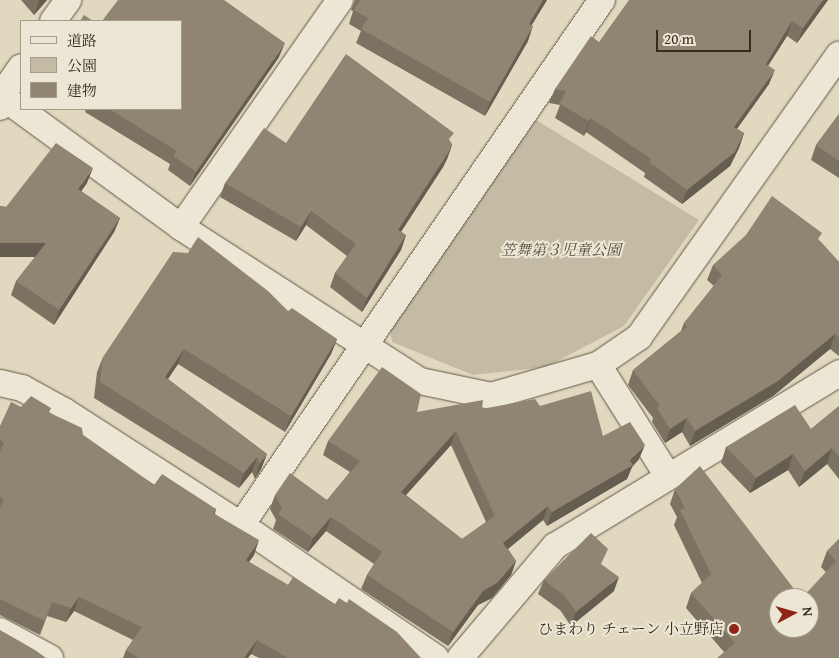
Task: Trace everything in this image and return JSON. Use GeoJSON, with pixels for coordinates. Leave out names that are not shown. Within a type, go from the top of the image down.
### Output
{"type":"FeatureCollection","features":[{"type":"Feature","properties":{"kind":"street"},"geometry":{"type":"LineString","coordinates":[[54,20],[68,0]]}},
{"type":"Feature","properties":{"kind":"street"},"geometry":{"type":"LineString","coordinates":[[181,227],[340,0]]}},
{"type":"Feature","properties":{"kind":"street"},"geometry":{"type":"LineString","coordinates":[[241,525],[602,0]]}},
{"type":"Feature","properties":{"kind":"street"},"geometry":{"type":"LineString","coordinates":[[20,69],[0,99],[181,227],[420,381],[490,396],[598,365],[639,337],[839,55]]}},
{"type":"Feature","properties":{"kind":"street"},"geometry":{"type":"LineString","coordinates":[[598,365],[668,476]]}},
{"type":"Feature","properties":{"kind":"street"},"geometry":{"type":"LineString","coordinates":[[460,658],[555,546],[839,373]]}},
{"type":"Feature","properties":{"kind":"street"},"geometry":{"type":"LineString","coordinates":[[0,383],[22,388],[64,411],[241,525],[436,658]]}},
{"type":"Feature","properties":{"kind":"street"},"geometry":{"type":"LineString","coordinates":[[0,631],[50,658]]}},
{"type":"Feature","properties":{"kind":"green space","name":"笠舞第３児童公園"},"geometry":{"type":"Polygon","coordinates":[[[536,120],[699,220],[624,326],[546,367],[473,375],[392,342],[390,330],[536,120]]]}},
{"type":"Feature","properties":{"kind":"building"},"geometry":{"type":"Polygon","coordinates":[[[118,0],[224,0],[285,43],[196,172],[173,156],[177,151],[111,110],[182,110],[182,20],[103,20],[118,0]]]}},
{"type":"Feature","properties":{"kind":"building"},"geometry":{"type":"Polygon","coordinates":[[[360,0],[543,0],[529,24],[533,26],[490,102],[361,29],[368,18],[354,10],[360,0]]]}},
{"type":"Feature","properties":{"kind":"building"},"geometry":{"type":"Polygon","coordinates":[[[629,0],[823,0],[803,28],[792,21],[766,64],[775,70],[734,127],[744,133],[735,152],[687,190],[649,162],[651,159],[591,118],[589,121],[560,104],[566,91],[555,89],[591,36],[599,42],[629,0]]]}},
{"type":"Feature","properties":{"kind":"building"},"geometry":{"type":"Polygon","coordinates":[[[84,15],[92,20],[81,20],[84,15]]]}},
{"type":"Feature","properties":{"kind":"building"},"geometry":{"type":"Polygon","coordinates":[[[346,54],[454,133],[449,139],[452,145],[448,153],[398,230],[406,235],[367,298],[335,273],[356,244],[311,211],[301,227],[225,183],[264,128],[286,143],[346,54]]]}},
{"type":"Feature","properties":{"kind":"building"},"geometry":{"type":"Polygon","coordinates":[[[839,114],[839,161],[816,145],[839,114]]]}},
{"type":"Feature","properties":{"kind":"building"},"geometry":{"type":"Polygon","coordinates":[[[56,143],[93,168],[78,189],[120,218],[59,310],[16,281],[46,243],[0,243],[0,206],[6,207],[56,143]]]}},
{"type":"Feature","properties":{"kind":"building"},"geometry":{"type":"Polygon","coordinates":[[[772,196],[822,233],[818,239],[839,262],[839,338],[835,334],[778,381],[695,431],[687,418],[670,429],[657,408],[660,406],[633,370],[687,327],[684,323],[722,275],[713,265],[746,235],[772,196]]]}},
{"type":"Feature","properties":{"kind":"building"},"geometry":{"type":"Polygon","coordinates":[[[198,237],[268,291],[288,311],[292,308],[337,339],[291,416],[184,349],[165,377],[267,454],[260,463],[257,457],[244,473],[100,382],[103,357],[173,252],[188,253],[198,237]]]}},
{"type":"Feature","properties":{"kind":"building"},"geometry":{"type":"Polygon","coordinates":[[[382,367],[421,394],[417,412],[483,400],[482,409],[535,399],[540,406],[591,391],[603,436],[630,422],[645,445],[630,460],[633,465],[552,512],[548,506],[503,543],[516,561],[497,583],[483,591],[453,632],[367,575],[382,552],[331,517],[313,538],[278,514],[282,508],[275,495],[290,473],[327,500],[360,461],[328,441],[382,367]],[[456,431],[401,492],[462,539],[495,516],[456,431]]]}},
{"type":"Feature","properties":{"kind":"building"},"geometry":{"type":"Polygon","coordinates":[[[31,396],[51,408],[48,412],[82,428],[83,435],[154,485],[162,474],[216,509],[213,513],[259,540],[246,560],[288,585],[293,577],[335,604],[339,598],[347,603],[349,599],[397,632],[421,658],[288,658],[257,640],[244,658],[139,658],[126,650],[142,627],[79,597],[71,608],[52,602],[45,621],[0,599],[0,508],[4,500],[0,497],[0,452],[4,443],[0,440],[0,426],[11,402],[21,407],[31,396]]]}},
{"type":"Feature","properties":{"kind":"building"},"geometry":{"type":"Polygon","coordinates":[[[795,405],[811,429],[839,406],[839,457],[832,448],[805,471],[793,454],[756,478],[726,447],[795,405]]]}},
{"type":"Feature","properties":{"kind":"building"},"geometry":{"type":"Polygon","coordinates":[[[700,466],[793,588],[769,588],[769,638],[819,638],[819,588],[811,588],[836,561],[827,551],[839,539],[839,658],[717,658],[735,643],[691,593],[711,574],[680,510],[685,508],[675,489],[700,466]]]}},
{"type":"Feature","properties":{"kind":"building"},"geometry":{"type":"Polygon","coordinates":[[[591,533],[608,549],[601,564],[619,577],[576,612],[565,596],[544,580],[591,533]]]}},
{"type":"Feature","properties":{"kind":"building"},"geometry":{"type":"Polygon","coordinates":[[[0,630],[35,650],[46,658],[0,658],[0,630]]]}},
{"type":"Feature","properties":{"kind":"place","name":"ひまわり チェーン 小立野店"},"geometry":{"type":"Point","coordinates":[734,629]}}]}
